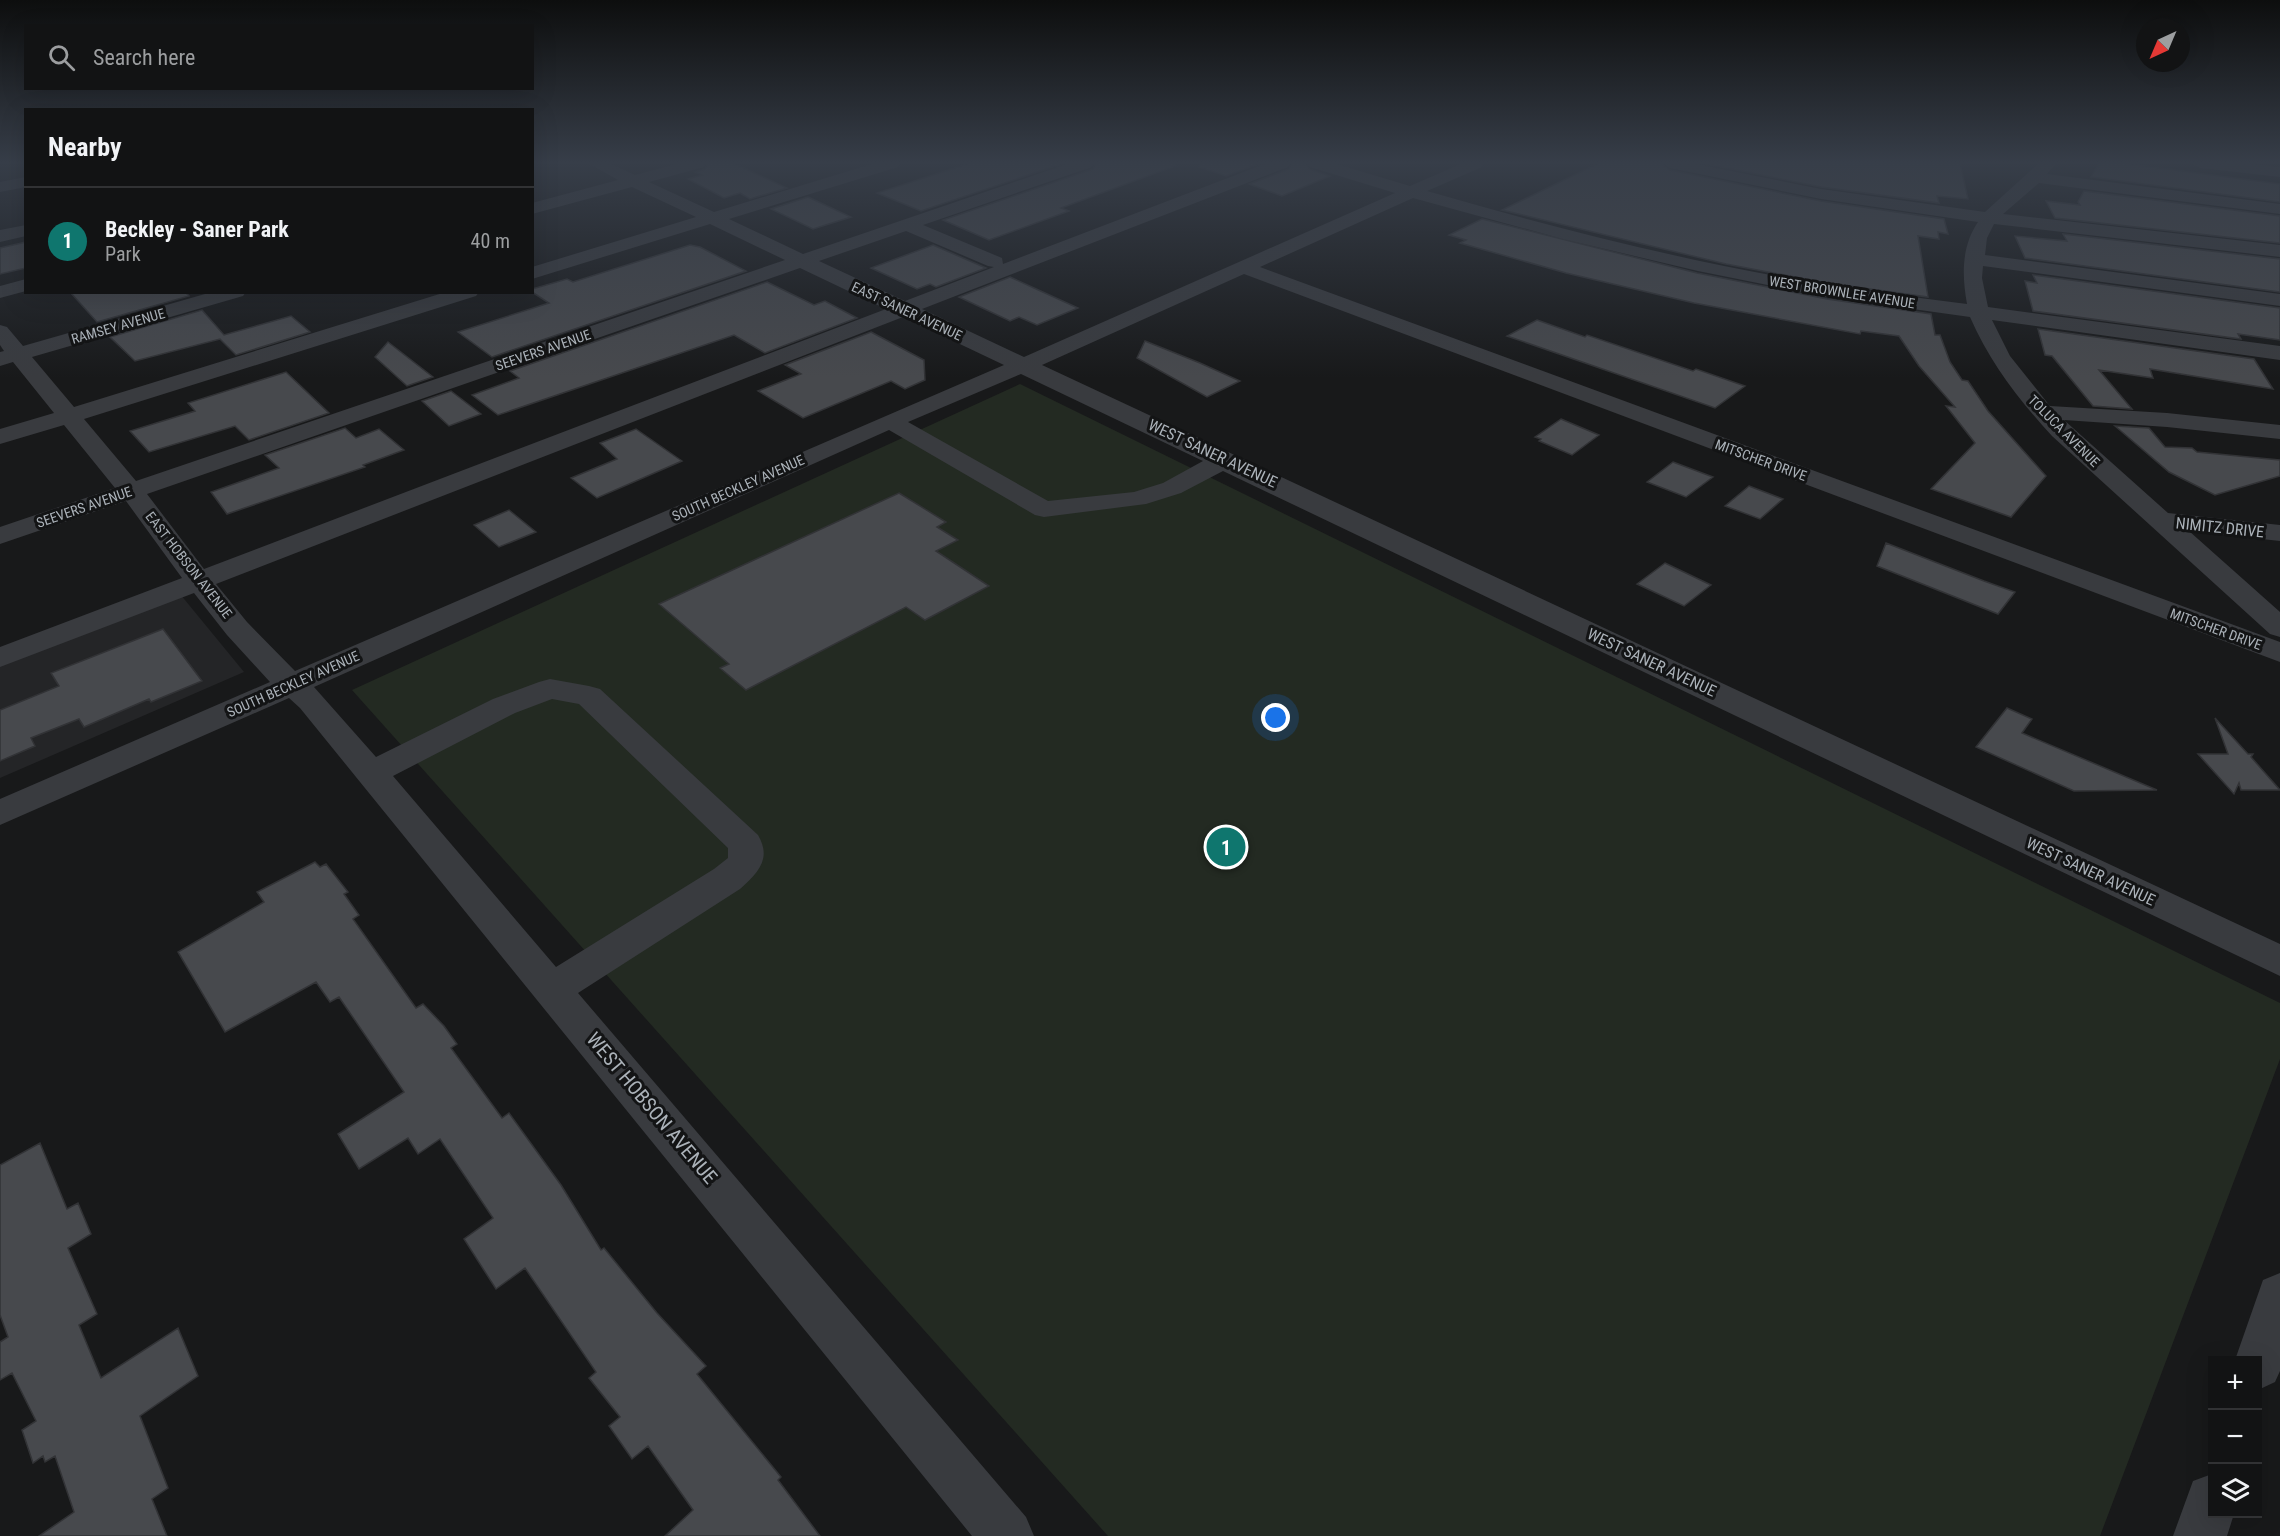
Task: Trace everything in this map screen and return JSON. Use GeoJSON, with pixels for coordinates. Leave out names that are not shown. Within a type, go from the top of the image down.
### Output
{"type":"FeatureCollection","features":[{"type":"Feature","properties":{"kind":"street"},"geometry":{"type":"LineString","coordinates":[[534,272],[657,235]]}},
{"type":"Feature","properties":{"kind":"street","name":"EAST SANER AVENUE"},"geometry":{"type":"LineString","coordinates":[[747,235],[903,310],[1024,364]]}},
{"type":"Feature","properties":{"kind":"street","name":"SEEVERS AVENUE"},"geometry":{"type":"LineString","coordinates":[[0,536],[879,235]]}},
{"type":"Feature","properties":{"kind":"street"},"geometry":{"type":"LineString","coordinates":[[902,247],[933,235],[995,262]]}},
{"type":"Feature","properties":{"kind":"street"},"geometry":{"type":"LineString","coordinates":[[0,658],[1097,235]]}},
{"type":"Feature","properties":{"kind":"street","name":"SOUTH BECKLEY AVENUE"},"geometry":{"type":"LineString","coordinates":[[0,813],[1242,267],[1292,235]]}},
{"type":"Feature","properties":{"kind":"street","name":"WEST BROWNLEE AVENUE"},"geometry":{"type":"LineString","coordinates":[[1563,235],[1680,263],[1827,291],[2280,353]]}},
{"type":"Feature","properties":{"kind":"street","name":"TOLUCA AVENUE"},"geometry":{"type":"LineString","coordinates":[[1980,235],[1973,259],[1973,290],[1978,313],[2019,386],[2042,412],[2102,470],[2280,628]]}},
{"type":"Feature","properties":{"kind":"street"},"geometry":{"type":"LineString","coordinates":[[2141,235],[2280,251]]}},
{"type":"Feature","properties":{"kind":"street"},"geometry":{"type":"LineString","coordinates":[[1973,259],[2280,300]]}},
{"type":"Feature","properties":{"kind":"street"},"geometry":{"type":"LineString","coordinates":[[829,274],[851,266]]}},
{"type":"Feature","properties":{"kind":"street","name":"MITSCHER DRIVE"},"geometry":{"type":"LineString","coordinates":[[1242,267],[2280,653]]}},
{"type":"Feature","properties":{"kind":"street"},"geometry":{"type":"LineString","coordinates":[[0,292],[24,286]]}},
{"type":"Feature","properties":{"kind":"street","name":"RAMSEY AVENUE"},"geometry":{"type":"LineString","coordinates":[[9,356],[229,294]]}},
{"type":"Feature","properties":{"kind":"street"},"geometry":{"type":"LineString","coordinates":[[0,436],[463,294]]}},
{"type":"Feature","properties":{"kind":"street","name":"EAST HOBSON AVENUE"},"geometry":{"type":"LineString","coordinates":[[0,331],[9,356],[69,416],[200,581],[273,668],[291,685]]}},
{"type":"Feature","properties":{"kind":"street","name":"WEST SANER AVENUE"},"geometry":{"type":"LineString","coordinates":[[1024,364],[2280,961]]}},
{"type":"Feature","properties":{"kind":"street"},"geometry":{"type":"LineString","coordinates":[[2042,412],[2167,420],[2280,432]]}},
{"type":"Feature","properties":{"kind":"street"},"geometry":{"type":"LineString","coordinates":[[890,421],[1044,509],[1137,499],[1172,488],[1226,459]]}},
{"type":"Feature","properties":{"kind":"street","name":"NIMITZ DRIVE"},"geometry":{"type":"LineString","coordinates":[[2160,520],[2280,533]]}},
{"type":"Feature","properties":{"kind":"street","name":"WEST HOBSON AVENUE"},"geometry":{"type":"LineString","coordinates":[[291,685],[311,701],[553,988],[1007,1536]]}},
{"type":"Feature","properties":{"kind":"street"},"geometry":{"type":"LineString","coordinates":[[372,773],[504,706],[550,689],[589,696],[746,844],[746,862],[727,879],[553,988]]}},
{"type":"Feature","properties":{"kind":"street"},"geometry":{"type":"LineString","coordinates":[[2261,1356],[2280,1297]]}},
{"type":"Feature","properties":{"kind":"shaded area"},"geometry":{"type":"Polygon","coordinates":[[[1020,384],[2280,1003],[2280,1059],[2100,1536],[1108,1536],[352,690],[1020,384]]]}},
{"type":"Feature","properties":{"kind":"shaded area"},"geometry":{"type":"Polygon","coordinates":[[[171,583],[244,672],[0,778],[0,650],[171,583]]]}},
{"type":"Feature","properties":{"kind":"building"},"geometry":{"type":"Polygon","coordinates":[[[977,235],[1004,235],[989,240],[977,235]]]}},
{"type":"Feature","properties":{"kind":"building"},"geometry":{"type":"Polygon","coordinates":[[[1449,235],[1544,235],[1697,273],[1827,299],[1931,314],[1935,335],[1940,335],[1950,362],[1962,380],[1968,381],[1988,411],[2046,476],[2011,517],[1931,489],[1975,443],[1946,406],[1955,407],[1919,366],[1899,336],[1861,331],[1860,334],[1694,303],[1566,273],[1460,243],[1466,240],[1449,235]]]}},
{"type":"Feature","properties":{"kind":"building"},"geometry":{"type":"Polygon","coordinates":[[[1604,235],[1938,235],[1939,239],[1918,236],[1928,297],[1827,283],[1726,264],[1604,235]]]}},
{"type":"Feature","properties":{"kind":"building"},"geometry":{"type":"Polygon","coordinates":[[[2063,235],[2280,259],[2280,292],[2025,258],[2015,236],[2067,241],[2063,235]]]}},
{"type":"Feature","properties":{"kind":"building"},"geometry":{"type":"Polygon","coordinates":[[[2205,235],[2280,235],[2280,243],[2205,235]]]}},
{"type":"Feature","properties":{"kind":"building"},"geometry":{"type":"Polygon","coordinates":[[[24,242],[24,268],[0,274],[0,248],[24,242]]]}},
{"type":"Feature","properties":{"kind":"building"},"geometry":{"type":"Polygon","coordinates":[[[690,245],[700,247],[746,271],[492,357],[458,332],[549,303],[534,293],[534,288],[567,279],[573,282],[690,245]]]}},
{"type":"Feature","properties":{"kind":"building"},"geometry":{"type":"Polygon","coordinates":[[[933,245],[986,268],[936,287],[930,284],[917,289],[871,268],[933,245]]]}},
{"type":"Feature","properties":{"kind":"building"},"geometry":{"type":"Polygon","coordinates":[[[2033,275],[2280,308],[2280,340],[2238,334],[2241,339],[2033,311],[2025,281],[2037,283],[2033,275]]]}},
{"type":"Feature","properties":{"kind":"building"},"geometry":{"type":"Polygon","coordinates":[[[1010,277],[1078,308],[1037,325],[1019,317],[1010,321],[959,297],[1010,277]]]}},
{"type":"Feature","properties":{"kind":"building"},"geometry":{"type":"Polygon","coordinates":[[[767,282],[814,305],[825,301],[857,318],[765,353],[734,335],[498,415],[472,395],[519,378],[510,371],[767,282]]]}},
{"type":"Feature","properties":{"kind":"building"},"geometry":{"type":"Polygon","coordinates":[[[72,294],[187,294],[189,296],[97,322],[72,294]]]}},
{"type":"Feature","properties":{"kind":"building"},"geometry":{"type":"Polygon","coordinates":[[[202,310],[224,335],[291,316],[310,332],[236,355],[220,339],[135,361],[110,337],[202,310]]]}},
{"type":"Feature","properties":{"kind":"building"},"geometry":{"type":"Polygon","coordinates":[[[1537,320],[1745,386],[1715,408],[1507,336],[1537,320]]]}},
{"type":"Feature","properties":{"kind":"building"},"geometry":{"type":"Polygon","coordinates":[[[2038,329],[2254,359],[2273,389],[2150,369],[2153,378],[2099,370],[2132,409],[2093,406],[2052,356],[2045,355],[2038,329]]]}},
{"type":"Feature","properties":{"kind":"building"},"geometry":{"type":"Polygon","coordinates":[[[871,332],[924,360],[925,380],[905,389],[891,381],[803,418],[758,391],[801,374],[785,365],[871,332]]]}},
{"type":"Feature","properties":{"kind":"building"},"geometry":{"type":"Polygon","coordinates":[[[1145,341],[1240,381],[1207,397],[1137,358],[1145,341]]]}},
{"type":"Feature","properties":{"kind":"building"},"geometry":{"type":"Polygon","coordinates":[[[388,342],[433,377],[407,386],[375,357],[388,342]]]}},
{"type":"Feature","properties":{"kind":"building"},"geometry":{"type":"Polygon","coordinates":[[[286,372],[329,413],[249,440],[235,426],[149,452],[130,431],[195,411],[188,403],[286,372]]]}},
{"type":"Feature","properties":{"kind":"building"},"geometry":{"type":"Polygon","coordinates":[[[451,391],[481,414],[449,426],[422,401],[451,391]]]}},
{"type":"Feature","properties":{"kind":"building"},"geometry":{"type":"Polygon","coordinates":[[[1561,419],[1599,435],[1572,455],[1539,441],[1541,439],[1535,437],[1561,419]]]}},
{"type":"Feature","properties":{"kind":"building"},"geometry":{"type":"Polygon","coordinates":[[[2115,426],[2149,428],[2165,447],[2192,448],[2197,452],[2280,460],[2280,476],[2215,495],[2169,472],[2115,426]]]}},
{"type":"Feature","properties":{"kind":"building"},"geometry":{"type":"Polygon","coordinates":[[[345,428],[356,438],[379,429],[404,450],[363,465],[365,467],[227,514],[211,492],[279,468],[265,455],[345,428]]]}},
{"type":"Feature","properties":{"kind":"building"},"geometry":{"type":"Polygon","coordinates":[[[636,429],[682,461],[597,498],[571,478],[617,459],[600,443],[636,429]]]}},
{"type":"Feature","properties":{"kind":"building"},"geometry":{"type":"Polygon","coordinates":[[[1673,462],[1713,477],[1686,497],[1647,482],[1673,462]]]}},
{"type":"Feature","properties":{"kind":"building"},"geometry":{"type":"Polygon","coordinates":[[[1749,486],[1783,499],[1760,519],[1725,506],[1749,486]]]}},
{"type":"Feature","properties":{"kind":"building"},"geometry":{"type":"Polygon","coordinates":[[[899,493],[946,522],[937,527],[958,540],[936,551],[989,586],[925,620],[906,607],[746,690],[720,668],[729,664],[659,604],[899,493]]]}},
{"type":"Feature","properties":{"kind":"building"},"geometry":{"type":"Polygon","coordinates":[[[509,510],[536,532],[499,547],[474,525],[509,510]]]}},
{"type":"Feature","properties":{"kind":"building"},"geometry":{"type":"Polygon","coordinates":[[[1886,543],[2015,592],[1998,614],[1877,566],[1886,543]]]}},
{"type":"Feature","properties":{"kind":"building"},"geometry":{"type":"Polygon","coordinates":[[[1665,563],[1711,585],[1684,606],[1637,584],[1665,563]]]}},
{"type":"Feature","properties":{"kind":"building"},"geometry":{"type":"Polygon","coordinates":[[[163,629],[202,681],[151,702],[149,699],[84,727],[79,719],[31,738],[35,746],[0,761],[0,710],[59,686],[51,673],[163,629]]]}},
{"type":"Feature","properties":{"kind":"building"},"geometry":{"type":"Polygon","coordinates":[[[2007,708],[2032,719],[2022,733],[2157,790],[2074,791],[1976,747],[2007,708]]]}},
{"type":"Feature","properties":{"kind":"building"},"geometry":{"type":"Polygon","coordinates":[[[2215,718],[2248,754],[2253,754],[2251,757],[2280,790],[2241,790],[2239,783],[2234,794],[2198,754],[2228,754],[2215,718]]]}},
{"type":"Feature","properties":{"kind":"building"},"geometry":{"type":"Polygon","coordinates":[[[315,862],[320,867],[326,864],[348,892],[344,894],[359,915],[353,919],[416,1008],[423,1004],[444,1026],[457,1044],[451,1048],[502,1118],[509,1113],[561,1185],[601,1250],[604,1248],[657,1313],[706,1366],[697,1374],[781,1477],[778,1480],[820,1536],[665,1536],[693,1510],[648,1446],[632,1459],[609,1426],[620,1417],[589,1378],[596,1372],[525,1268],[496,1289],[464,1239],[493,1218],[440,1139],[418,1154],[408,1138],[359,1169],[338,1134],[404,1092],[339,997],[330,1002],[316,982],[225,1032],[178,952],[264,902],[257,892],[315,862]]]}},
{"type":"Feature","properties":{"kind":"building"},"geometry":{"type":"Polygon","coordinates":[[[40,1143],[67,1209],[78,1203],[91,1234],[68,1248],[97,1314],[79,1325],[101,1378],[178,1328],[198,1376],[140,1416],[168,1488],[152,1499],[167,1536],[39,1536],[74,1512],[55,1456],[45,1462],[43,1456],[33,1463],[22,1430],[36,1421],[12,1373],[0,1380],[0,1342],[8,1337],[0,1315],[0,1165],[40,1143]]]}},
{"type":"Feature","properties":{"kind":"place","name":"Beckley - Saner Park"},"geometry":{"type":"Point","coordinates":[1226,847]}}]}
